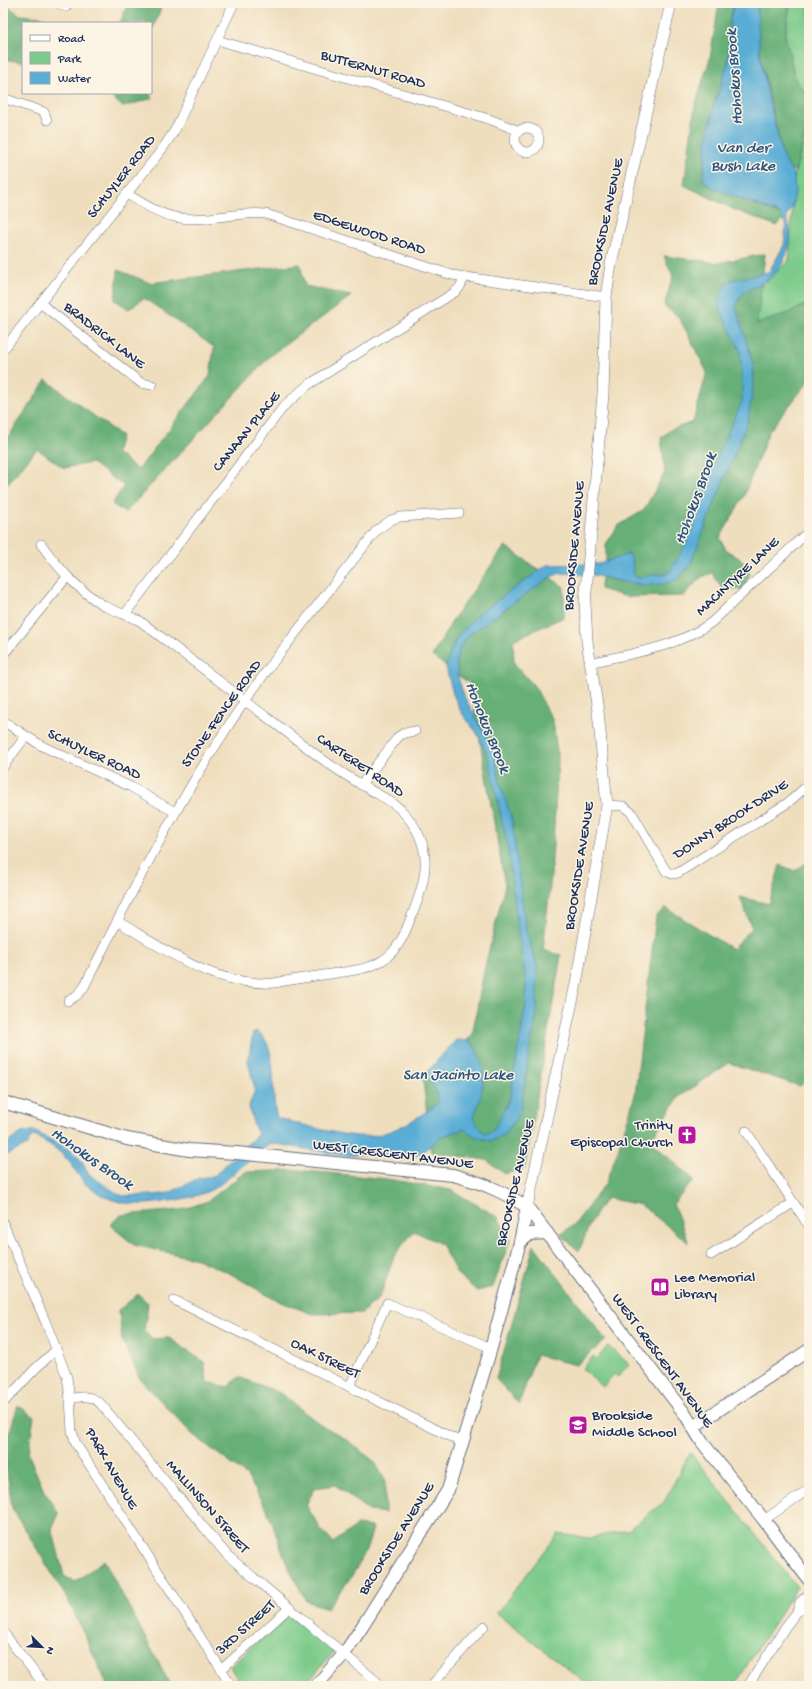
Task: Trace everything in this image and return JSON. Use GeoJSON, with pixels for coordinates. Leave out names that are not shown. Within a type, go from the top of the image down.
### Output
{"type":"FeatureCollection","features":[{"type":"Feature","properties":{"kind":"main road","name":"WEST CRESCENT AVENUE"},"geometry":{"type":"LineString","coordinates":[[3,1102],[126,1139],[189,1150],[236,1153],[453,1175],[486,1184],[500,1190],[527,1207],[663,1384],[702,1442],[764,1520],[809,1580]]}},
{"type":"Feature","properties":{"kind":"main road","name":"BROOKSIDE AVENUE"},"geometry":{"type":"LineString","coordinates":[[316,1686],[344,1654],[445,1496],[491,1348],[520,1242],[527,1207]]}},
{"type":"Feature","properties":{"kind":"main road"},"geometry":{"type":"LineString","coordinates":[[520,1242],[530,1234],[547,1233]]}},
{"type":"Feature","properties":{"kind":"main road"},"geometry":{"type":"LineString","coordinates":[[693,1428],[809,1350]]}},
{"type":"Feature","properties":{"kind":"street","name":"SCHUYLER ROAD"},"geometry":{"type":"LineString","coordinates":[[3,350],[127,194],[175,130],[234,3]]}},
{"type":"Feature","properties":{"kind":"street","name":"BROOKSIDE AVENUE"},"geometry":{"type":"LineString","coordinates":[[527,1207],[576,984],[607,805],[598,711],[590,663],[585,619],[588,558],[603,394],[606,297],[611,264],[671,3]]}},
{"type":"Feature","properties":{"kind":"street","name":"BUTTERNUT ROAD"},"geometry":{"type":"LineString","coordinates":[[217,40],[489,119],[519,131]]}},
{"type":"Feature","properties":{"kind":"street"},"geometry":{"type":"LineString","coordinates":[[3,98],[44,112],[47,120]]}},
{"type":"Feature","properties":{"kind":"street","name":"EDGEWOOD ROAD"},"geometry":{"type":"LineString","coordinates":[[127,194],[155,210],[179,218],[200,219],[241,213],[266,214],[464,278],[606,297]]}},
{"type":"Feature","properties":{"kind":"street","name":"CANAAN PLACE"},"geometry":{"type":"LineString","coordinates":[[125,614],[284,406],[308,385],[455,292],[460,287],[464,278]]}},
{"type":"Feature","properties":{"kind":"street","name":"BRADRICK LANE"},"geometry":{"type":"LineString","coordinates":[[40,303],[141,383],[152,385]]}},
{"type":"Feature","properties":{"kind":"street","name":"STONE FENCE ROAD"},"geometry":{"type":"LineString","coordinates":[[68,1000],[76,996],[82,989],[175,812],[246,701],[382,525],[400,517],[459,513]]}},
{"type":"Feature","properties":{"kind":"street","name":"MACINTYRE LANE"},"geometry":{"type":"LineString","coordinates":[[590,663],[674,642],[700,631],[712,622],[809,531]]}},
{"type":"Feature","properties":{"kind":"street","name":"CARTERET ROAD"},"geometry":{"type":"LineString","coordinates":[[41,544],[67,577],[104,605],[140,621],[318,756],[402,810],[417,832],[424,855],[425,880],[422,892],[399,945],[384,960],[366,968],[274,983],[244,982],[220,977],[200,969],[117,921]]}},
{"type":"Feature","properties":{"kind":"street"},"geometry":{"type":"LineString","coordinates":[[3,655],[67,577]]}},
{"type":"Feature","properties":{"kind":"street","name":"SCHUYLER ROAD"},"geometry":{"type":"LineString","coordinates":[[3,721],[42,746],[131,787],[175,812]]}},
{"type":"Feature","properties":{"kind":"street"},"geometry":{"type":"LineString","coordinates":[[361,785],[398,737],[404,733],[415,731]]}},
{"type":"Feature","properties":{"kind":"street"},"geometry":{"type":"LineString","coordinates":[[3,767],[26,736]]}},
{"type":"Feature","properties":{"kind":"street","name":"DONNY BROOK DRIVE"},"geometry":{"type":"LineString","coordinates":[[607,805],[623,806],[632,813],[666,871],[672,874],[678,873],[789,802],[809,784]]}},
{"type":"Feature","properties":{"kind":"street"},"geometry":{"type":"LineString","coordinates":[[746,1132],[809,1226]]}},
{"type":"Feature","properties":{"kind":"street"},"geometry":{"type":"LineString","coordinates":[[711,1255],[793,1203]]}},
{"type":"Feature","properties":{"kind":"street","name":"PARK AVENUE"},"geometry":{"type":"LineString","coordinates":[[3,1224],[67,1377],[72,1431],[76,1444],[232,1686]]}},
{"type":"Feature","properties":{"kind":"street","name":"OAK STREET"},"geometry":{"type":"LineString","coordinates":[[174,1300],[350,1386],[462,1444]]}},
{"type":"Feature","properties":{"kind":"street"},"geometry":{"type":"LineString","coordinates":[[350,1386],[387,1303],[491,1348]]}},
{"type":"Feature","properties":{"kind":"street"},"geometry":{"type":"LineString","coordinates":[[3,1403],[36,1368],[56,1350]]}},
{"type":"Feature","properties":{"kind":"street","name":"MALLINSON STREET"},"geometry":{"type":"LineString","coordinates":[[70,1399],[87,1396],[94,1398],[100,1403],[227,1555],[382,1686]]}},
{"type":"Feature","properties":{"kind":"street"},"geometry":{"type":"LineString","coordinates":[[764,1520],[809,1489]]}},
{"type":"Feature","properties":{"kind":"street"},"geometry":{"type":"LineString","coordinates":[[748,1686],[786,1626],[797,1612],[800,1602],[809,1594]]}},
{"type":"Feature","properties":{"kind":"street"},"geometry":{"type":"LineString","coordinates":[[797,1612],[809,1605]]}},
{"type":"Feature","properties":{"kind":"street","name":"3RD STREET"},"geometry":{"type":"LineString","coordinates":[[222,1669],[289,1608]]}},
{"type":"Feature","properties":{"kind":"street"},"geometry":{"type":"LineString","coordinates":[[431,1686],[484,1626]]}},
{"type":"Feature","properties":{"kind":"street"},"geometry":{"type":"LineString","coordinates":[[3,1632],[45,1686]]}},
{"type":"Feature","properties":{"kind":"green space"},"geometry":{"type":"Polygon","coordinates":[[[3,3],[20,15],[41,17],[51,22],[22,22],[22,62],[3,59],[3,3]]]}},
{"type":"Feature","properties":{"kind":"green space"},"geometry":{"type":"Polygon","coordinates":[[[128,3],[163,3],[152,31],[152,22],[120,22],[128,3]]]}},
{"type":"Feature","properties":{"kind":"green space"},"geometry":{"type":"Polygon","coordinates":[[[719,3],[735,3],[730,19],[728,63],[715,103],[707,140],[703,180],[712,187],[786,217],[777,226],[735,210],[684,185],[695,106],[710,58],[719,3]]]}},
{"type":"Feature","properties":{"kind":"green space"},"geometry":{"type":"Polygon","coordinates":[[[755,3],[790,3],[785,36],[796,82],[809,96],[809,121],[795,172],[789,167],[783,158],[760,55],[755,3]]]}},
{"type":"Feature","properties":{"kind":"green space"},"geometry":{"type":"Polygon","coordinates":[[[790,3],[809,3],[809,96],[796,82],[785,36],[790,3]]]}},
{"type":"Feature","properties":{"kind":"green space"},"geometry":{"type":"Polygon","coordinates":[[[108,94],[150,94],[153,98],[123,107],[108,94]]]}},
{"type":"Feature","properties":{"kind":"green space"},"geometry":{"type":"Polygon","coordinates":[[[809,121],[809,303],[789,313],[755,325],[749,298],[789,260],[795,172],[809,121]]]}},
{"type":"Feature","properties":{"kind":"green space"},"geometry":{"type":"Polygon","coordinates":[[[765,254],[757,324],[789,313],[809,303],[809,381],[769,431],[744,496],[720,538],[726,550],[742,560],[750,574],[743,590],[722,588],[712,573],[700,578],[684,596],[627,597],[600,589],[606,559],[606,544],[618,526],[644,510],[665,472],[661,438],[670,430],[693,422],[707,372],[679,317],[664,306],[673,276],[664,256],[718,263],[765,254]]]}},
{"type":"Feature","properties":{"kind":"green space"},"geometry":{"type":"Polygon","coordinates":[[[300,264],[305,286],[351,296],[271,355],[125,513],[112,504],[124,486],[92,463],[64,468],[37,449],[3,489],[3,445],[46,380],[121,436],[116,453],[138,470],[210,376],[214,347],[144,298],[129,309],[115,300],[118,270],[150,283],[300,264]]]}},
{"type":"Feature","properties":{"kind":"green space"},"geometry":{"type":"Polygon","coordinates":[[[505,546],[564,587],[564,617],[513,640],[514,663],[535,687],[553,721],[558,760],[551,877],[543,950],[561,955],[525,1168],[505,1174],[486,1160],[431,1152],[423,1079],[424,1075],[472,1036],[484,971],[505,885],[470,684],[432,656],[454,618],[505,546]]]}},
{"type":"Feature","properties":{"kind":"green space"},"geometry":{"type":"Polygon","coordinates":[[[809,861],[809,1079],[800,1086],[729,1063],[679,1097],[650,1141],[694,1180],[673,1204],[689,1243],[641,1205],[606,1198],[591,1221],[579,1251],[560,1234],[575,1224],[605,1184],[618,1150],[635,1095],[656,916],[666,908],[732,949],[752,928],[740,897],[769,904],[780,865],[795,871],[809,861]]]}},
{"type":"Feature","properties":{"kind":"green space"},"geometry":{"type":"Polygon","coordinates":[[[298,1170],[387,1179],[451,1190],[498,1217],[510,1240],[493,1287],[477,1291],[457,1274],[441,1244],[414,1231],[394,1256],[380,1297],[362,1313],[312,1314],[274,1299],[231,1274],[197,1259],[134,1245],[110,1225],[121,1215],[181,1210],[208,1201],[245,1172],[298,1170]]]}},
{"type":"Feature","properties":{"kind":"green space"},"geometry":{"type":"Polygon","coordinates":[[[534,1245],[606,1340],[576,1365],[536,1355],[519,1404],[496,1379],[534,1245]]]}},
{"type":"Feature","properties":{"kind":"green space"},"geometry":{"type":"Polygon","coordinates":[[[138,1294],[148,1303],[144,1331],[152,1339],[169,1338],[204,1362],[207,1382],[228,1387],[239,1377],[280,1393],[317,1422],[347,1440],[375,1462],[385,1480],[385,1513],[369,1511],[335,1485],[315,1488],[306,1505],[320,1528],[333,1543],[357,1525],[373,1527],[370,1540],[361,1561],[349,1580],[327,1608],[306,1601],[287,1564],[268,1512],[247,1476],[191,1433],[140,1379],[122,1340],[119,1310],[138,1294]]]}},
{"type":"Feature","properties":{"kind":"green space"},"geometry":{"type":"Polygon","coordinates":[[[608,1346],[629,1364],[618,1377],[614,1374],[603,1387],[582,1369],[593,1356],[597,1359],[608,1346]]]}},
{"type":"Feature","properties":{"kind":"green space"},"geometry":{"type":"Polygon","coordinates":[[[18,1405],[34,1417],[28,1453],[43,1489],[59,1514],[52,1528],[64,1576],[75,1582],[104,1560],[171,1686],[108,1686],[68,1600],[12,1508],[4,1450],[18,1405]]]}},
{"type":"Feature","properties":{"kind":"green space"},"geometry":{"type":"Polygon","coordinates":[[[690,1452],[797,1587],[734,1686],[589,1686],[497,1613],[558,1534],[590,1538],[628,1530],[664,1502],[690,1452]]]}},
{"type":"Feature","properties":{"kind":"green space"},"geometry":{"type":"Polygon","coordinates":[[[288,1612],[335,1651],[304,1686],[242,1686],[230,1667],[288,1612]]]}},
{"type":"Feature","properties":{"kind":"water"},"geometry":{"type":"Polygon","coordinates":[[[735,3],[755,3],[757,8],[760,55],[768,96],[783,158],[794,175],[795,193],[792,207],[786,217],[790,235],[789,245],[782,263],[770,278],[744,293],[736,306],[753,364],[754,380],[748,420],[690,565],[678,579],[663,584],[646,585],[623,582],[594,575],[561,573],[550,577],[469,635],[460,647],[456,661],[458,677],[464,696],[494,751],[500,783],[512,820],[526,930],[537,966],[537,1014],[521,1106],[516,1119],[504,1135],[491,1141],[476,1137],[464,1129],[440,1137],[425,1150],[412,1158],[402,1159],[364,1154],[345,1156],[271,1143],[222,1183],[210,1190],[184,1199],[148,1204],[118,1202],[99,1194],[84,1182],[70,1163],[58,1151],[34,1136],[31,1137],[27,1145],[3,1157],[3,1146],[23,1132],[34,1131],[68,1149],[81,1160],[88,1173],[105,1188],[123,1196],[169,1193],[199,1178],[214,1176],[258,1134],[253,1123],[249,1106],[255,1090],[248,1061],[253,1033],[257,1031],[269,1048],[272,1059],[277,1118],[348,1135],[370,1136],[388,1132],[415,1119],[438,1103],[435,1088],[424,1075],[456,1040],[470,1041],[476,1051],[483,1069],[480,1098],[473,1119],[484,1133],[490,1133],[499,1121],[510,1097],[526,1003],[526,982],[508,848],[488,756],[477,733],[461,712],[453,694],[446,667],[457,637],[478,614],[547,565],[599,564],[629,554],[632,560],[633,573],[636,577],[640,578],[656,574],[664,575],[670,571],[688,541],[717,456],[742,402],[740,350],[720,309],[719,297],[728,281],[769,272],[784,245],[786,225],[780,214],[712,187],[703,180],[707,140],[715,103],[728,63],[730,19],[735,3]]]}},
{"type":"Feature","properties":{"kind":"waterway","name":"Hohokus Brook"},"geometry":{"type":"LineString","coordinates":[[95,1179],[115,1192]]}},
{"type":"Feature","properties":{"kind":"place","name":"Trinity Episcopal Church"},"geometry":{"type":"Point","coordinates":[687,1135]}},
{"type":"Feature","properties":{"kind":"place","name":"Lee Memorial Library"},"geometry":{"type":"Point","coordinates":[660,1287]}},
{"type":"Feature","properties":{"kind":"place","name":"Brookside Middle School"},"geometry":{"type":"Point","coordinates":[578,1425]}},
{"type":"Feature","properties":{"kind":"water label","name":"Van der Bush Lake"},"geometry":{"type":"Point","coordinates":[743,158]}},
{"type":"Feature","properties":{"kind":"water label","name":"San Jacinto Lake"},"geometry":{"type":"Point","coordinates":[458,1076]}}]}
